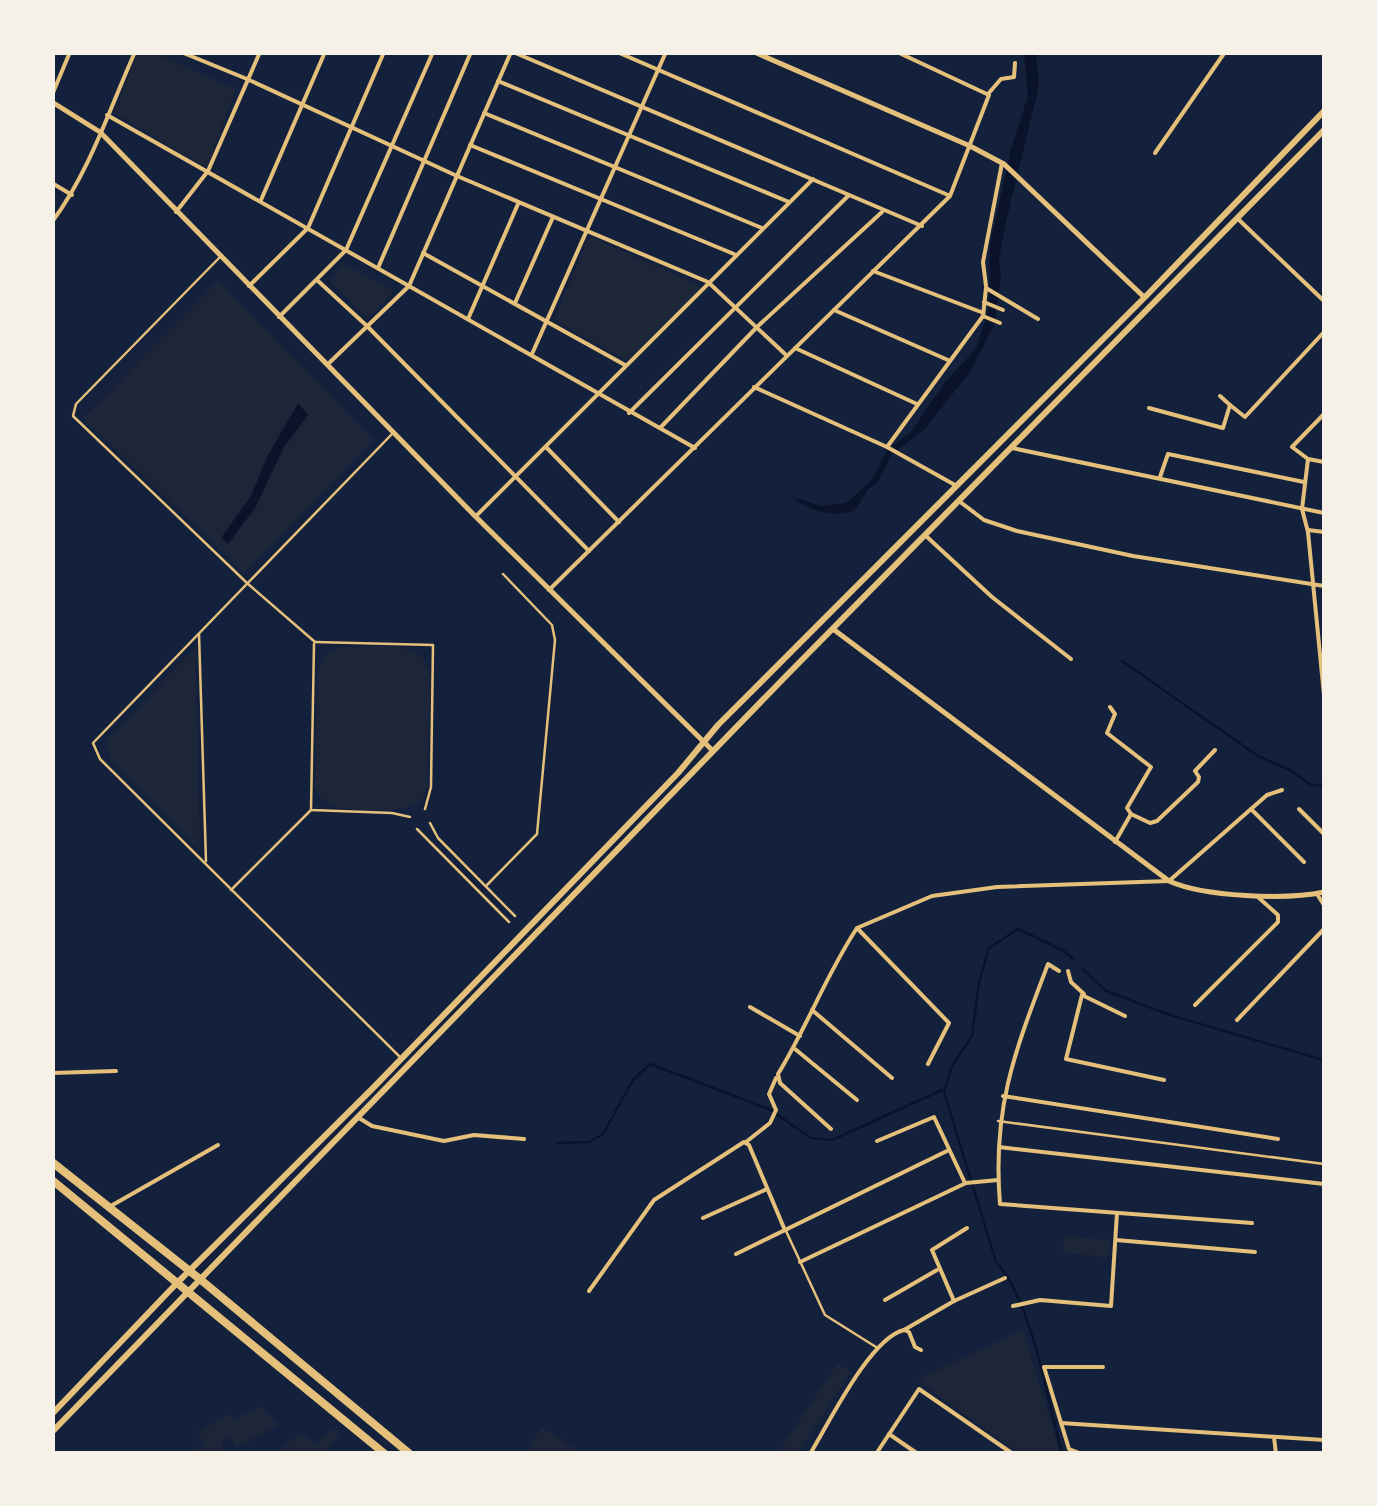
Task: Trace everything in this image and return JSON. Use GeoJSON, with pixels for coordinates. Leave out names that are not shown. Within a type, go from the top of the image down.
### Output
{"type":"FeatureCollection","features":[{"type":"Feature","properties":{"kind":"highway"},"geometry":{"type":"LineString","coordinates":[[52,1162],[410,1454]]}},
{"type":"Feature","properties":{"kind":"highway"},"geometry":{"type":"LineString","coordinates":[[52,1180],[384,1454]]}},
{"type":"Feature","properties":{"kind":"main road"},"geometry":{"type":"LineString","coordinates":[[52,1414],[189,1270],[401,1059],[718,724],[1324,111]]}},
{"type":"Feature","properties":{"kind":"main road"},"geometry":{"type":"LineString","coordinates":[[52,1432],[713,751],[1324,130]]}},
{"type":"Feature","properties":{"kind":"street"},"geometry":{"type":"LineString","coordinates":[[70,52],[52,98],[100,132],[548,590],[713,751]]}},
{"type":"Feature","properties":{"kind":"street"},"geometry":{"type":"LineString","coordinates":[[52,222],[72,195],[94,152],[135,52]]}},
{"type":"Feature","properties":{"kind":"street"},"geometry":{"type":"LineString","coordinates":[[181,52],[518,203],[708,282],[786,355]]}},
{"type":"Feature","properties":{"kind":"street"},"geometry":{"type":"LineString","coordinates":[[176,212],[208,171],[260,52]]}},
{"type":"Feature","properties":{"kind":"street"},"geometry":{"type":"LineString","coordinates":[[260,202],[325,52]]}},
{"type":"Feature","properties":{"kind":"street"},"geometry":{"type":"LineString","coordinates":[[249,286],[308,228],[384,52]]}},
{"type":"Feature","properties":{"kind":"street"},"geometry":{"type":"LineString","coordinates":[[279,318],[346,250],[434,52]]}},
{"type":"Feature","properties":{"kind":"street"},"geometry":{"type":"LineString","coordinates":[[378,268],[471,52]]}},
{"type":"Feature","properties":{"kind":"street"},"geometry":{"type":"LineString","coordinates":[[328,364],[409,286],[512,52],[922,226]]}},
{"type":"Feature","properties":{"kind":"street"},"geometry":{"type":"LineString","coordinates":[[617,52],[950,196]]}},
{"type":"Feature","properties":{"kind":"street"},"geometry":{"type":"LineString","coordinates":[[532,355],[666,52]]}},
{"type":"Feature","properties":{"kind":"street"},"geometry":{"type":"LineString","coordinates":[[754,52],[1003,163],[1152,304]]}},
{"type":"Feature","properties":{"kind":"street"},"geometry":{"type":"LineString","coordinates":[[897,52],[989,95]]}},
{"type":"Feature","properties":{"kind":"street"},"geometry":{"type":"LineString","coordinates":[[1155,152],[1225,52]]}},
{"type":"Feature","properties":{"kind":"street"},"geometry":{"type":"LineString","coordinates":[[548,590],[950,196],[989,95],[1001,79],[1014,76],[1015,62]]}},
{"type":"Feature","properties":{"kind":"street"},"geometry":{"type":"LineString","coordinates":[[498,80],[791,203]]}},
{"type":"Feature","properties":{"kind":"street"},"geometry":{"type":"LineString","coordinates":[[484,113],[764,229]]}},
{"type":"Feature","properties":{"kind":"street"},"geometry":{"type":"LineString","coordinates":[[107,115],[694,448]]}},
{"type":"Feature","properties":{"kind":"street"},"geometry":{"type":"LineString","coordinates":[[470,145],[736,255]]}},
{"type":"Feature","properties":{"kind":"street"},"geometry":{"type":"LineString","coordinates":[[888,447],[984,315],[988,289],[983,262],[1003,163]]}},
{"type":"Feature","properties":{"kind":"street"},"geometry":{"type":"LineString","coordinates":[[475,516],[813,180]]}},
{"type":"Feature","properties":{"kind":"street"},"geometry":{"type":"LineString","coordinates":[[52,183],[72,195]]}},
{"type":"Feature","properties":{"kind":"street"},"geometry":{"type":"LineString","coordinates":[[629,413],[849,195]]}},
{"type":"Feature","properties":{"kind":"street"},"geometry":{"type":"LineString","coordinates":[[468,319],[518,203]]}},
{"type":"Feature","properties":{"kind":"street"},"geometry":{"type":"LineString","coordinates":[[660,428],[758,327],[884,210]]}},
{"type":"Feature","properties":{"kind":"street"},"geometry":{"type":"LineString","coordinates":[[515,303],[553,218]]}},
{"type":"Feature","properties":{"kind":"street"},"geometry":{"type":"LineString","coordinates":[[1238,218],[1324,301]]}},
{"type":"Feature","properties":{"kind":"street"},"geometry":{"type":"LineString","coordinates":[[423,254],[625,366]]}},
{"type":"Feature","properties":{"kind":"street"},"geometry":{"type":"LineString","coordinates":[[873,272],[998,322]]}},
{"type":"Feature","properties":{"kind":"street"},"geometry":{"type":"LineString","coordinates":[[317,280],[368,326],[589,551]]}},
{"type":"Feature","properties":{"kind":"street"},"geometry":{"type":"LineString","coordinates":[[988,289],[1038,319]]}},
{"type":"Feature","properties":{"kind":"street"},"geometry":{"type":"LineString","coordinates":[[986,303],[1001,309]]}},
{"type":"Feature","properties":{"kind":"street"},"geometry":{"type":"LineString","coordinates":[[834,310],[948,360]]}},
{"type":"Feature","properties":{"kind":"street"},"geometry":{"type":"LineString","coordinates":[[1220,396],[1245,417],[1324,332]]}},
{"type":"Feature","properties":{"kind":"street"},"geometry":{"type":"LineString","coordinates":[[794,348],[917,404]]}},
{"type":"Feature","properties":{"kind":"street"},"geometry":{"type":"LineString","coordinates":[[754,387],[888,447],[954,485]]}},
{"type":"Feature","properties":{"kind":"street"},"geometry":{"type":"LineString","coordinates":[[1223,428],[1230,404]]}},
{"type":"Feature","properties":{"kind":"street"},"geometry":{"type":"LineString","coordinates":[[1149,408],[1230,430]]}},
{"type":"Feature","properties":{"kind":"street"},"geometry":{"type":"LineString","coordinates":[[1324,414],[1292,447],[1308,459],[1324,462]]}},
{"type":"Feature","properties":{"kind":"street"},"geometry":{"type":"LineString","coordinates":[[546,446],[619,522]]}},
{"type":"Feature","properties":{"kind":"street"},"geometry":{"type":"LineString","coordinates":[[1012,448],[1324,513]]}},
{"type":"Feature","properties":{"kind":"street"},"geometry":{"type":"LineString","coordinates":[[1160,478],[1168,454],[1304,482]]}},
{"type":"Feature","properties":{"kind":"street"},"geometry":{"type":"LineString","coordinates":[[1308,459],[1302,509],[1322,641],[1324,695]]}},
{"type":"Feature","properties":{"kind":"street"},"geometry":{"type":"LineString","coordinates":[[960,502],[984,520],[1017,531],[1134,556],[1324,586]]}},
{"type":"Feature","properties":{"kind":"street"},"geometry":{"type":"LineString","coordinates":[[1308,530],[1324,532]]}},
{"type":"Feature","properties":{"kind":"street"},"geometry":{"type":"LineString","coordinates":[[926,536],[992,597],[1071,659]]}},
{"type":"Feature","properties":{"kind":"street"},"geometry":{"type":"LineString","coordinates":[[833,629],[1170,881],[1205,893],[1321,893],[1324,905]]}},
{"type":"Feature","properties":{"kind":"street"},"geometry":{"type":"LineString","coordinates":[[1110,707],[1115,714],[1106,733],[1151,767],[1126,808],[1154,824],[1198,782],[1195,771],[1215,750]]}},
{"type":"Feature","properties":{"kind":"street"},"geometry":{"type":"LineString","coordinates":[[589,1291],[654,1200],[746,1142],[772,1120],[776,1110],[769,1094],[857,928],[932,896],[997,887],[1170,881],[1268,795],[1282,790]]}},
{"type":"Feature","properties":{"kind":"street"},"geometry":{"type":"LineString","coordinates":[[1299,808],[1324,834]]}},
{"type":"Feature","properties":{"kind":"street"},"geometry":{"type":"LineString","coordinates":[[1251,809],[1304,862]]}},
{"type":"Feature","properties":{"kind":"street"},"geometry":{"type":"LineString","coordinates":[[1115,842],[1131,814]]}},
{"type":"Feature","properties":{"kind":"street"},"geometry":{"type":"LineString","coordinates":[[1194,1005],[1279,920],[1255,894]]}},
{"type":"Feature","properties":{"kind":"street"},"geometry":{"type":"LineString","coordinates":[[857,928],[948,1023],[928,1064]]}},
{"type":"Feature","properties":{"kind":"street"},"geometry":{"type":"LineString","coordinates":[[1237,1020],[1324,930]]}},
{"type":"Feature","properties":{"kind":"street"},"geometry":{"type":"LineString","coordinates":[[1060,971],[1048,964],[1003,1096],[998,1121],[1000,1204],[1252,1223]]}},
{"type":"Feature","properties":{"kind":"street"},"geometry":{"type":"LineString","coordinates":[[1068,972],[1070,982],[1084,994],[1125,1016]]}},
{"type":"Feature","properties":{"kind":"street"},"geometry":{"type":"LineString","coordinates":[[1084,994],[1066,1059],[1164,1080]]}},
{"type":"Feature","properties":{"kind":"street"},"geometry":{"type":"LineString","coordinates":[[750,1007],[800,1036]]}},
{"type":"Feature","properties":{"kind":"street"},"geometry":{"type":"LineString","coordinates":[[812,1010],[892,1078]]}},
{"type":"Feature","properties":{"kind":"street"},"geometry":{"type":"LineString","coordinates":[[794,1048],[857,1100]]}},
{"type":"Feature","properties":{"kind":"street"},"geometry":{"type":"LineString","coordinates":[[52,1073],[116,1071]]}},
{"type":"Feature","properties":{"kind":"street"},"geometry":{"type":"LineString","coordinates":[[778,1074],[780,1083],[832,1128]]}},
{"type":"Feature","properties":{"kind":"street"},"geometry":{"type":"LineString","coordinates":[[1003,1096],[1278,1138]]}},
{"type":"Feature","properties":{"kind":"street"},"geometry":{"type":"LineString","coordinates":[[877,1141],[931,1116],[937,1120],[966,1183]]}},
{"type":"Feature","properties":{"kind":"street"},"geometry":{"type":"LineString","coordinates":[[358,1118],[372,1126],[444,1141],[474,1136],[524,1138]]}},
{"type":"Feature","properties":{"kind":"street"},"geometry":{"type":"LineString","coordinates":[[746,1142],[784,1228]]}},
{"type":"Feature","properties":{"kind":"street"},"geometry":{"type":"LineString","coordinates":[[109,1207],[218,1145]]}},
{"type":"Feature","properties":{"kind":"street"},"geometry":{"type":"LineString","coordinates":[[999,1147],[1324,1184]]}},
{"type":"Feature","properties":{"kind":"street"},"geometry":{"type":"LineString","coordinates":[[736,1254],[950,1150]]}},
{"type":"Feature","properties":{"kind":"street"},"geometry":{"type":"LineString","coordinates":[[800,1262],[966,1183],[998,1180]]}},
{"type":"Feature","properties":{"kind":"street"},"geometry":{"type":"LineString","coordinates":[[704,1218],[769,1188]]}},
{"type":"Feature","properties":{"kind":"street"},"geometry":{"type":"LineString","coordinates":[[1012,1306],[1040,1300],[1111,1306],[1117,1213]]}},
{"type":"Feature","properties":{"kind":"street"},"geometry":{"type":"LineString","coordinates":[[954,1301],[932,1255],[933,1248],[968,1228]]}},
{"type":"Feature","properties":{"kind":"street"},"geometry":{"type":"LineString","coordinates":[[1116,1240],[1254,1252]]}},
{"type":"Feature","properties":{"kind":"street"},"geometry":{"type":"LineString","coordinates":[[885,1300],[939,1268]]}},
{"type":"Feature","properties":{"kind":"street"},"geometry":{"type":"LineString","coordinates":[[810,1454],[877,1348],[896,1332],[1005,1278]]}},
{"type":"Feature","properties":{"kind":"street"},"geometry":{"type":"LineString","coordinates":[[904,1330],[921,1350]]}},
{"type":"Feature","properties":{"kind":"street"},"geometry":{"type":"LineString","coordinates":[[1082,1454],[1069,1449],[1044,1367],[1103,1367]]}},
{"type":"Feature","properties":{"kind":"street"},"geometry":{"type":"LineString","coordinates":[[876,1454],[920,1389],[1013,1454]]}},
{"type":"Feature","properties":{"kind":"street"},"geometry":{"type":"LineString","coordinates":[[1060,1423],[1324,1440]]}},
{"type":"Feature","properties":{"kind":"street"},"geometry":{"type":"LineString","coordinates":[[890,1434],[918,1454]]}},
{"type":"Feature","properties":{"kind":"street"},"geometry":{"type":"LineString","coordinates":[[1274,1437],[1276,1454]]}},
{"type":"Feature","properties":{"kind":"lane"},"geometry":{"type":"LineString","coordinates":[[220,257],[76,404],[74,416],[314,642],[433,645],[431,787],[425,810]]}},
{"type":"Feature","properties":{"kind":"lane"},"geometry":{"type":"LineString","coordinates":[[393,432],[93,743],[100,759],[401,1059]]}},
{"type":"Feature","properties":{"kind":"lane"},"geometry":{"type":"LineString","coordinates":[[486,886],[537,834],[555,640],[552,625],[503,574]]}},
{"type":"Feature","properties":{"kind":"lane"},"geometry":{"type":"LineString","coordinates":[[200,632],[206,864]]}},
{"type":"Feature","properties":{"kind":"lane"},"geometry":{"type":"LineString","coordinates":[[232,890],[311,810],[314,642]]}},
{"type":"Feature","properties":{"kind":"lane"},"geometry":{"type":"LineString","coordinates":[[311,810],[392,812],[410,817]]}},
{"type":"Feature","properties":{"kind":"lane"},"geometry":{"type":"LineString","coordinates":[[430,823],[438,838],[515,916]]}},
{"type":"Feature","properties":{"kind":"lane"},"geometry":{"type":"LineString","coordinates":[[417,829],[509,922]]}},
{"type":"Feature","properties":{"kind":"lane"},"geometry":{"type":"LineString","coordinates":[[998,1121],[1324,1164]]}},
{"type":"Feature","properties":{"kind":"lane"},"geometry":{"type":"LineString","coordinates":[[784,1228],[825,1314],[877,1348]]}},
{"type":"Feature","properties":{"kind":"shaded area"},"geometry":{"type":"Polygon","coordinates":[[[138,53],[155,53],[236,89],[208,165],[204,167],[114,113],[138,53]]]}},
{"type":"Feature","properties":{"kind":"shaded area"},"geometry":{"type":"Polygon","coordinates":[[[1024,53],[1036,53],[1039,86],[999,259],[1001,277],[994,326],[969,373],[925,429],[892,454],[878,482],[854,511],[829,513],[806,506],[792,497],[821,506],[846,503],[872,480],[887,450],[911,432],[946,381],[976,349],[989,308],[990,245],[1011,149],[1028,96],[1024,53]]]}},
{"type":"Feature","properties":{"kind":"shaded area"},"geometry":{"type":"Polygon","coordinates":[[[591,237],[700,286],[627,361],[554,320],[591,237]]]}},
{"type":"Feature","properties":{"kind":"shaded area"},"geometry":{"type":"Polygon","coordinates":[[[343,264],[392,289],[391,295],[369,317],[330,281],[343,264]]]}},
{"type":"Feature","properties":{"kind":"shaded area"},"geometry":{"type":"Polygon","coordinates":[[[218,281],[374,440],[244,573],[83,418],[218,281]]]}},
{"type":"Feature","properties":{"kind":"shaded area"},"geometry":{"type":"Polygon","coordinates":[[[298,403],[308,415],[284,447],[255,508],[228,544],[221,538],[251,496],[267,457],[298,403]]]}},
{"type":"Feature","properties":{"kind":"shaded area"},"geometry":{"type":"Polygon","coordinates":[[[395,646],[408,649],[426,663],[430,676],[427,783],[425,795],[417,804],[387,810],[348,809],[330,805],[316,789],[317,671],[328,651],[341,647],[395,646]]]}},
{"type":"Feature","properties":{"kind":"shaded area"},"geometry":{"type":"Polygon","coordinates":[[[195,648],[200,851],[111,761],[106,741],[195,648]]]}},
{"type":"Feature","properties":{"kind":"shaded area"},"geometry":{"type":"Polygon","coordinates":[[[1065,1236],[1110,1240],[1108,1257],[1063,1253],[1065,1236]]]}},
{"type":"Feature","properties":{"kind":"shaded area"},"geometry":{"type":"Polygon","coordinates":[[[1023,1329],[1060,1453],[1019,1453],[917,1380],[1023,1329]]]}},
{"type":"Feature","properties":{"kind":"shaded area"},"geometry":{"type":"Polygon","coordinates":[[[838,1363],[851,1372],[798,1453],[778,1453],[838,1363]]]}},
{"type":"Feature","properties":{"kind":"shaded area"},"geometry":{"type":"Polygon","coordinates":[[[260,1406],[279,1425],[236,1447],[230,1437],[221,1442],[226,1453],[188,1453],[204,1445],[198,1432],[229,1414],[234,1420],[260,1406]]]}},
{"type":"Feature","properties":{"kind":"shaded area"},"geometry":{"type":"Polygon","coordinates":[[[542,1427],[582,1453],[527,1450],[542,1427]]]}},
{"type":"Feature","properties":{"kind":"shaded area"},"geometry":{"type":"Polygon","coordinates":[[[334,1428],[340,1434],[328,1453],[275,1453],[301,1433],[315,1444],[334,1428]]]}},
{"type":"Feature","properties":{"kind":"waterway"},"geometry":{"type":"LineString","coordinates":[[1122,661],[1258,756],[1292,771],[1312,786],[1324,784]]}},
{"type":"Feature","properties":{"kind":"waterway"},"geometry":{"type":"LineString","coordinates":[[1062,1454],[1029,1326],[1009,1279],[996,1262],[944,1092],[952,1066],[972,1036],[979,982],[989,948],[1018,929],[1064,951],[1074,960]]}},
{"type":"Feature","properties":{"kind":"waterway"},"geometry":{"type":"LineString","coordinates":[[1083,969],[1106,991],[1173,1016],[1324,1060]]}},
{"type":"Feature","properties":{"kind":"waterway"},"geometry":{"type":"LineString","coordinates":[[558,1143],[589,1142],[603,1134],[633,1080],[650,1064],[769,1109],[811,1138],[832,1140],[942,1090]]}}]}
